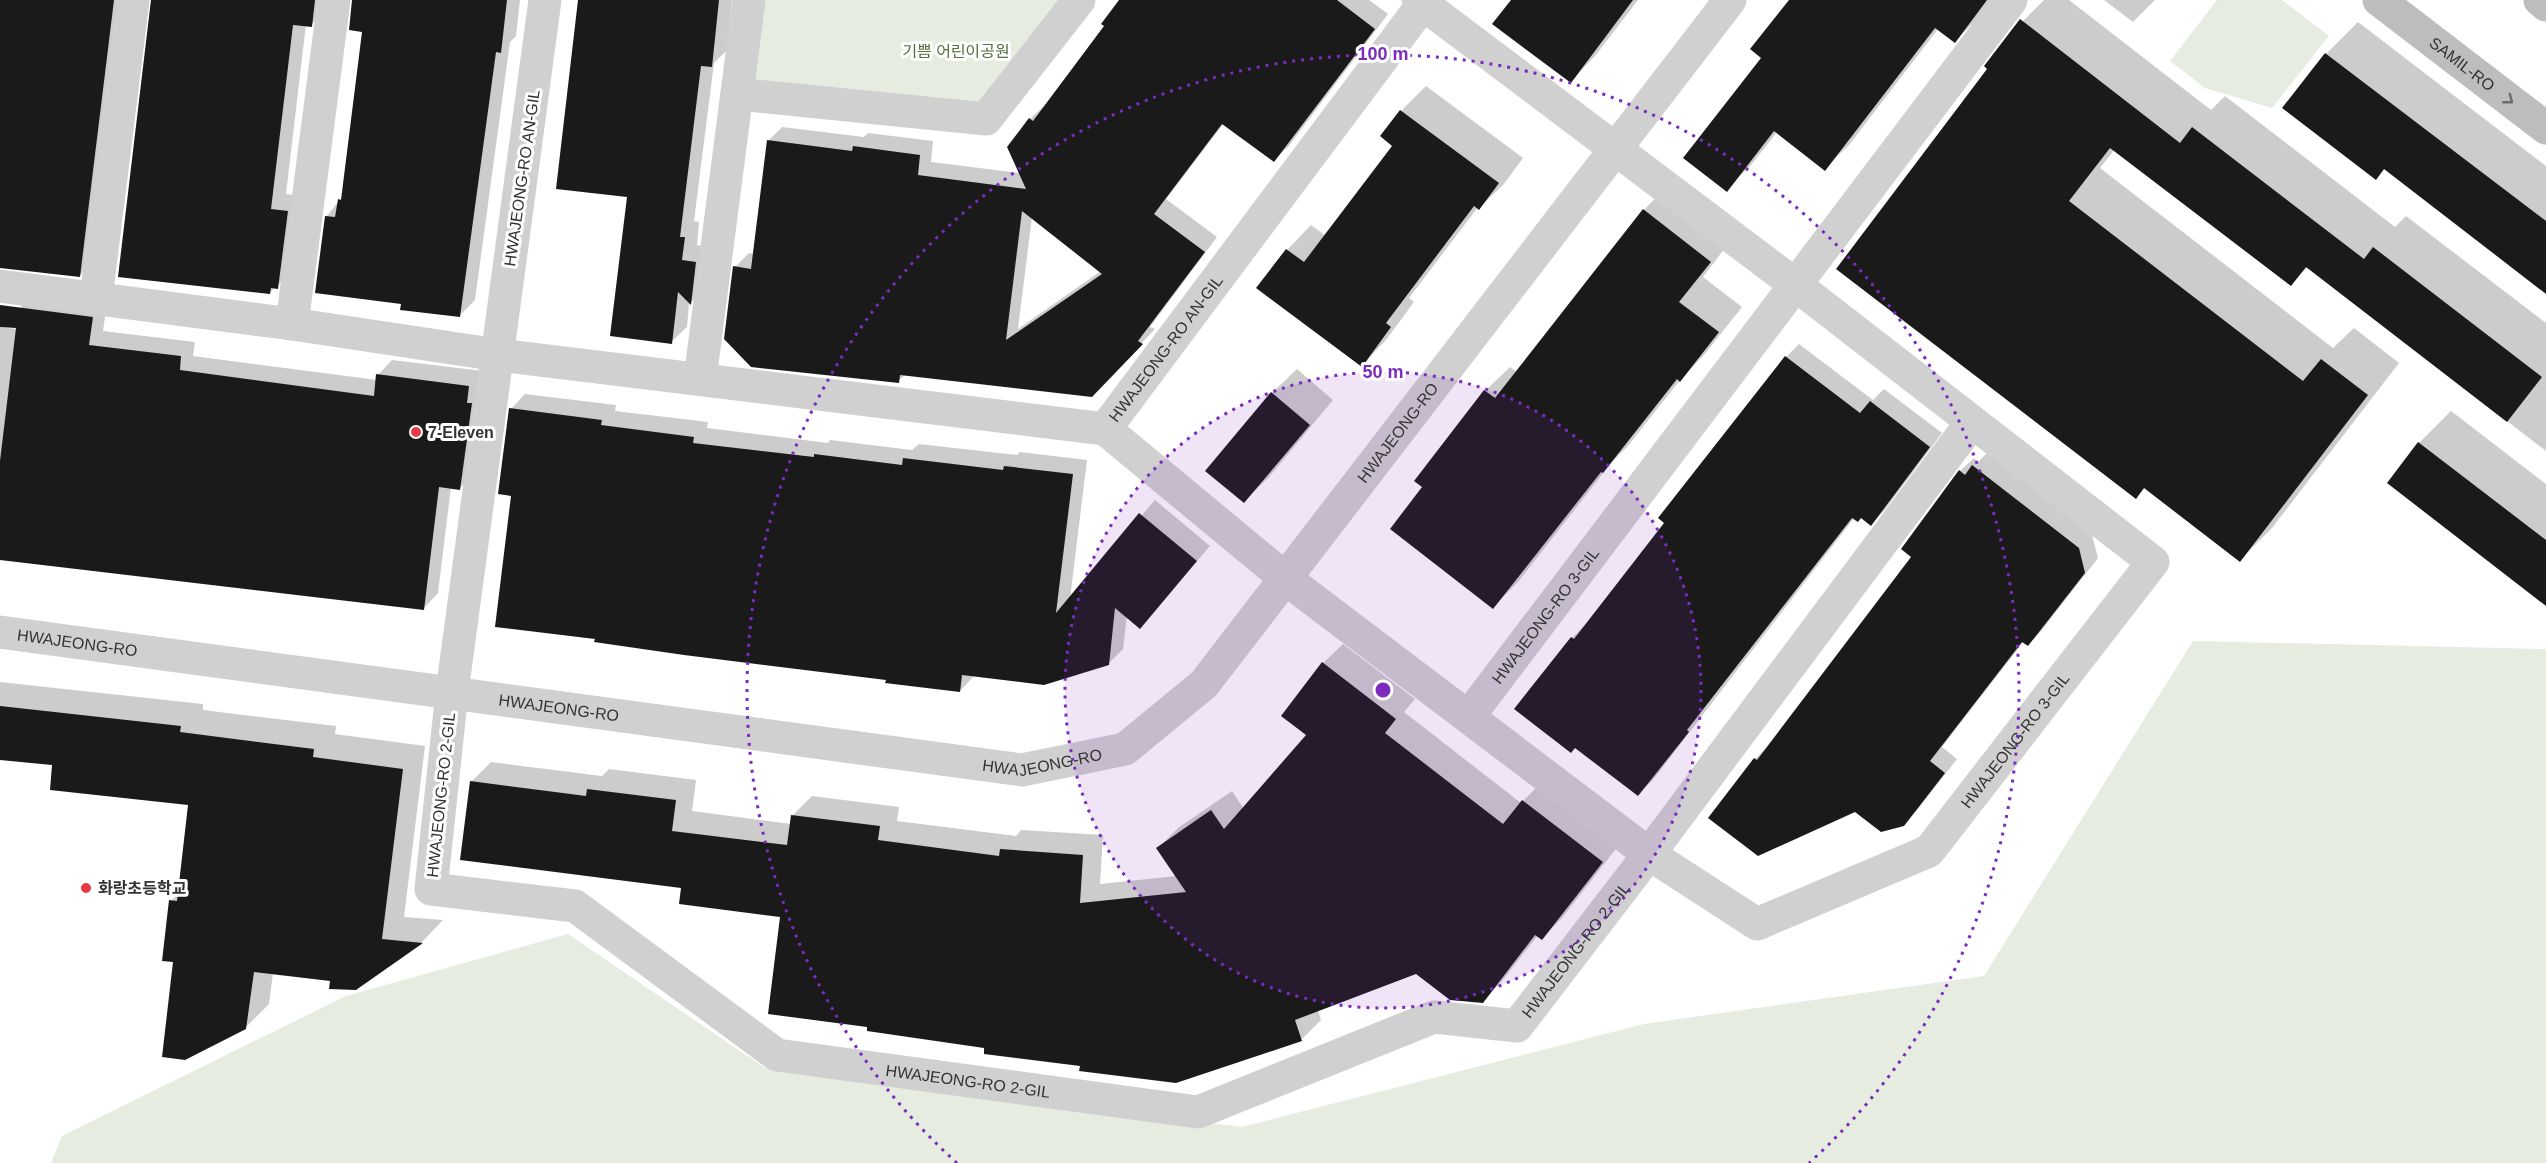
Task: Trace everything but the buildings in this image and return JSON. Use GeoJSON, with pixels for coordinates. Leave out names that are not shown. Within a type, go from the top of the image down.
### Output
{"type":"FeatureCollection","features":[{"type":"Feature","properties":{"kind":"main road","name":"SAMIL-RO"},"geometry":{"type":"LineString","coordinates":[[2379,0],[2546,128]]}},
{"type":"Feature","properties":{"kind":"main road"},"geometry":{"type":"LineString","coordinates":[[2540,0],[2546,5]]}},
{"type":"Feature","properties":{"kind":"street"},"geometry":{"type":"LineString","coordinates":[[96,298],[133,0]]}},
{"type":"Feature","properties":{"kind":"street"},"geometry":{"type":"LineString","coordinates":[[291,324],[334,0]]}},
{"type":"Feature","properties":{"kind":"street","name":"HWAJEONG-RO AN-GIL"},"geometry":{"type":"LineString","coordinates":[[498,355],[545,0]]}},
{"type":"Feature","properties":{"kind":"street"},"geometry":{"type":"LineString","coordinates":[[700,379],[749,0]]}},
{"type":"Feature","properties":{"kind":"street"},"geometry":{"type":"LineString","coordinates":[[736,94],[986,119],[1079,0]]}},
{"type":"Feature","properties":{"kind":"street","name":"HWAJEONG-RO"},"geometry":{"type":"LineString","coordinates":[[0,632],[1022,770],[1125,749],[1204,684],[1730,0]]}},
{"type":"Feature","properties":{"kind":"street"},"geometry":{"type":"LineString","coordinates":[[1797,286],[2011,0]]}},
{"type":"Feature","properties":{"kind":"street","name":"HWAJEONG-RO AN-GIL"},"geometry":{"type":"LineString","coordinates":[[0,286],[291,324],[498,355],[1105,429],[1422,1]]}},
{"type":"Feature","properties":{"kind":"street","name":"HWAJEONG-RO 3-GIL"},"geometry":{"type":"LineString","coordinates":[[1105,429],[1286,579],[1470,716],[1649,854],[1757,924],[1929,851],[2153,562],[1797,286],[1422,1]]}},
{"type":"Feature","properties":{"kind":"street","name":"HWAJEONG-RO 3-GIL"},"geometry":{"type":"LineString","coordinates":[[1470,716],[1797,286]]}},
{"type":"Feature","properties":{"kind":"street"},"geometry":{"type":"LineString","coordinates":[[452,692],[498,355]]}},
{"type":"Feature","properties":{"kind":"street"},"geometry":{"type":"LineString","coordinates":[[1649,854],[1972,422]]}},
{"type":"Feature","properties":{"kind":"street","name":"HWAJEONG-RO 2-GIL"},"geometry":{"type":"LineString","coordinates":[[452,692],[431,889],[575,906],[777,1055],[1198,1112],[1434,1017],[1517,1026],[1649,854]]}},
{"type":"Feature","properties":{"kind":"green space","name":"기쁨 어린이공원"},"geometry":{"type":"Polygon","coordinates":[[[761,0],[1059,0],[982,106],[752,81],[761,0]]]}},
{"type":"Feature","properties":{"kind":"green space"},"geometry":{"type":"Polygon","coordinates":[[[2217,0],[2282,0],[2329,36],[2272,108],[2205,88],[2170,61],[2217,0]]]}},
{"type":"Feature","properties":{"kind":"green space"},"geometry":{"type":"Polygon","coordinates":[[[2193,641],[2546,649],[2546,1163],[51,1163],[62,1136],[346,996],[568,934],[765,1068],[1242,1127],[1644,1024],[1984,976],[2193,641]]]}},
{"type":"Feature","properties":{"kind":"place","name":"7-Eleven"},"geometry":{"type":"Point","coordinates":[416,432]}},
{"type":"Feature","properties":{"kind":"place","name":"화랑초등학교"},"geometry":{"type":"Point","coordinates":[86,888]}}]}
